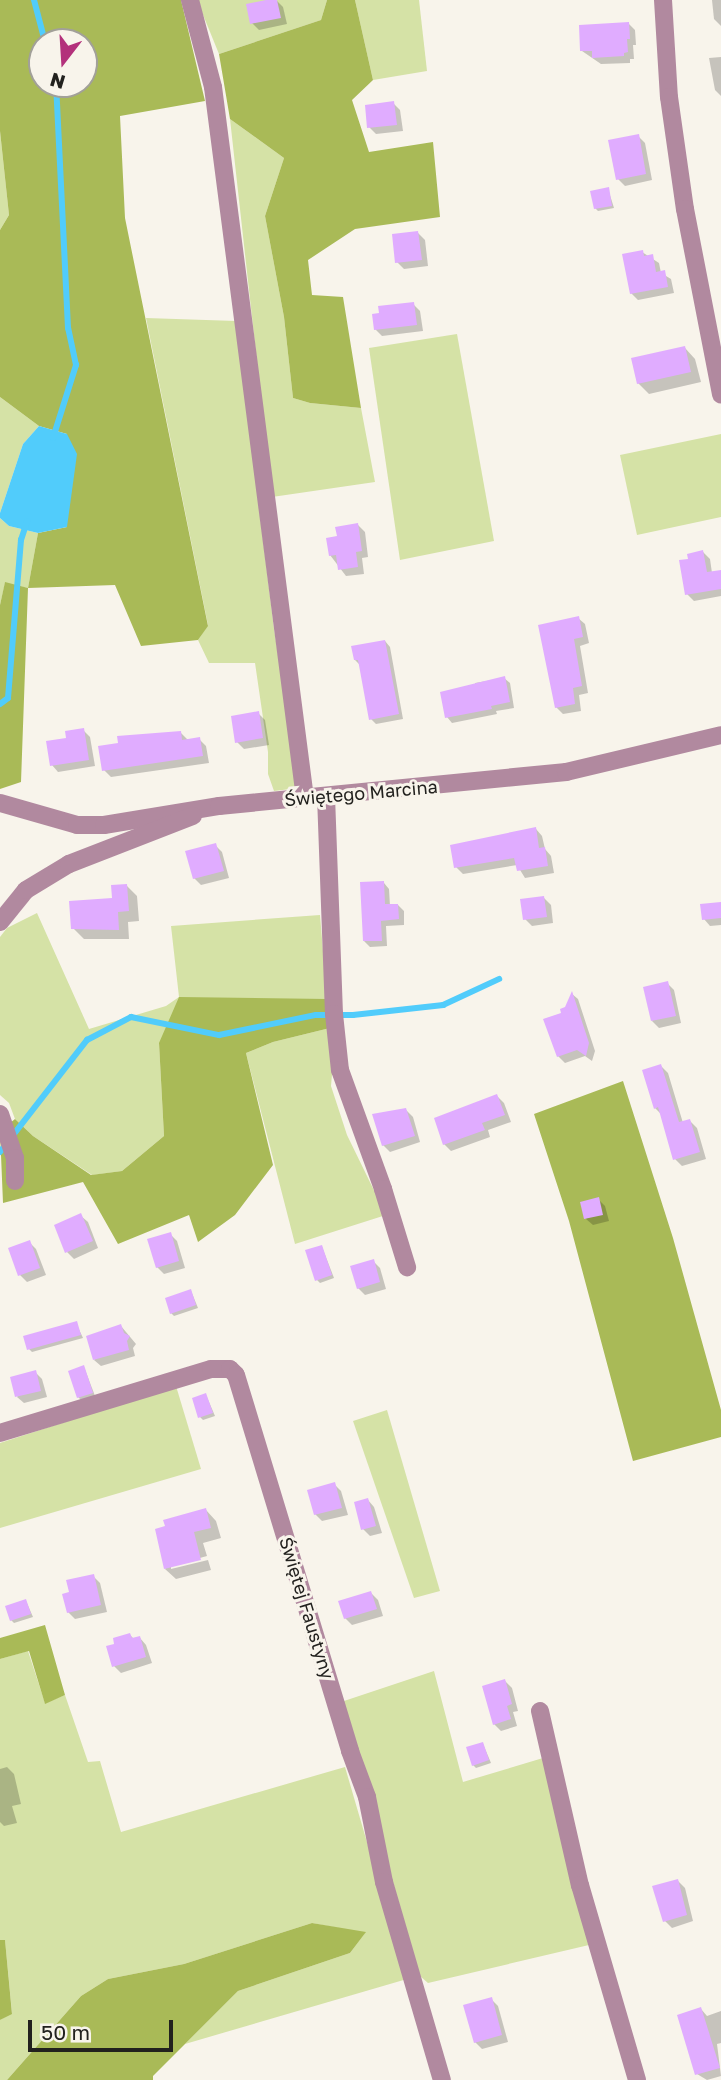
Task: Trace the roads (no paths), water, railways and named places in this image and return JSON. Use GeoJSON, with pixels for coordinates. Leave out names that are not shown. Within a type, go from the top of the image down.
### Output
{"type":"FeatureCollection","features":[{"type":"Feature","properties":{"kind":"street"},"geometry":{"type":"LineString","coordinates":[[190,0],[213,87],[305,798]]}},
{"type":"Feature","properties":{"kind":"street"},"geometry":{"type":"LineString","coordinates":[[663,0],[669,97],[685,209],[721,395]]}},
{"type":"Feature","properties":{"kind":"street","name":"Świętego Marcina"},"geometry":{"type":"LineString","coordinates":[[0,803],[77,825],[104,825],[219,806],[566,772],[721,735]]}},
{"type":"Feature","properties":{"kind":"street"},"geometry":{"type":"LineString","coordinates":[[326,796],[334,1014],[340,1070],[383,1189],[407,1267]]}},
{"type":"Feature","properties":{"kind":"street"},"geometry":{"type":"LineString","coordinates":[[0,922],[26,890],[69,864],[219,806]]}},
{"type":"Feature","properties":{"kind":"street"},"geometry":{"type":"LineString","coordinates":[[0,1114],[15,1158],[15,1181]]}},
{"type":"Feature","properties":{"kind":"street","name":"Świętej Faustyny"},"geometry":{"type":"LineString","coordinates":[[0,1433],[211,1369],[230,1369],[236,1375],[350,1751],[367,1797],[384,1882],[442,2080]]}},
{"type":"Feature","properties":{"kind":"street"},"geometry":{"type":"LineString","coordinates":[[540,1712],[580,1885],[637,2080]]}},
{"type":"Feature","properties":{"kind":"water"},"geometry":{"type":"Polygon","coordinates":[[[39,426],[67,434],[77,454],[67,527],[38,533],[9,526],[0,518],[0,513],[23,444],[39,426]]]}},
{"type":"Feature","properties":{"kind":"waterway"},"geometry":{"type":"LineString","coordinates":[[34,0],[41,28]]}},
{"type":"Feature","properties":{"kind":"waterway"},"geometry":{"type":"LineString","coordinates":[[53,438],[76,365],[68,328],[57,98]]}},
{"type":"Feature","properties":{"kind":"waterway"},"geometry":{"type":"LineString","coordinates":[[0,704],[8,698],[21,540],[27,521]]}},
{"type":"Feature","properties":{"kind":"waterway"},"geometry":{"type":"LineString","coordinates":[[0,1152],[87,1040],[131,1017],[219,1035],[316,1015],[353,1015],[443,1005],[499,979]]}}]}
